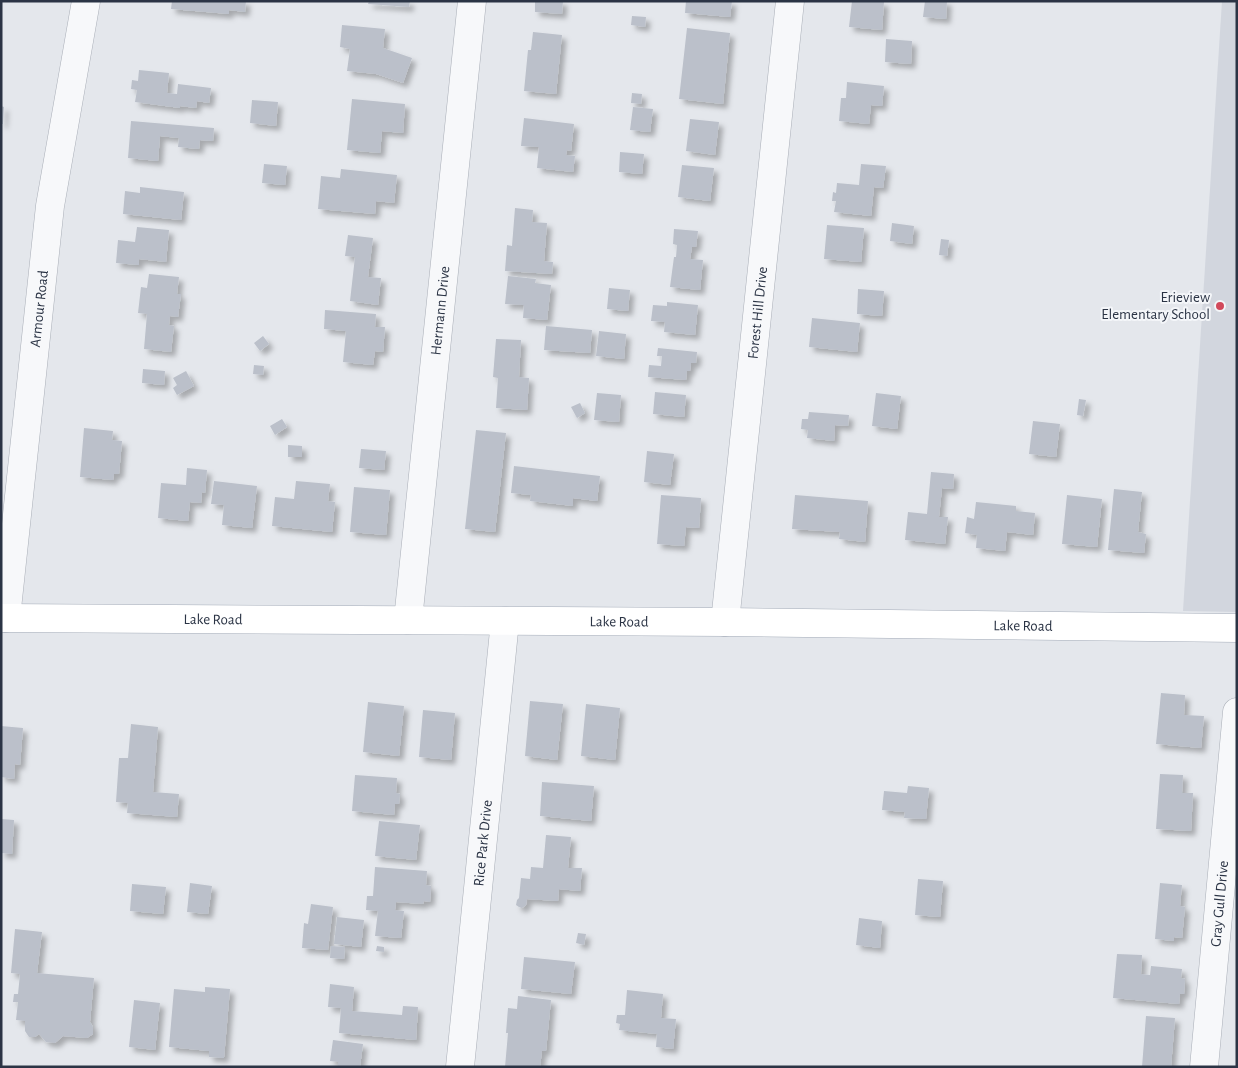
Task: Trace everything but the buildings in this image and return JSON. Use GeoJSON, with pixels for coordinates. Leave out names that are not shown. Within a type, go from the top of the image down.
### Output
{"type":"FeatureCollection","features":[{"type":"Feature","properties":{"kind":"main road","name":"Lake Road"},"geometry":{"type":"LineString","coordinates":[[3,618],[725,622],[1237,628]]}},
{"type":"Feature","properties":{"kind":"street","name":"Armour Road"},"geometry":{"type":"LineString","coordinates":[[3,618],[50,206],[86,1]]}},
{"type":"Feature","properties":{"kind":"street","name":"Hermann Drive"},"geometry":{"type":"LineString","coordinates":[[408,620],[472,1]]}},
{"type":"Feature","properties":{"kind":"street","name":"Forest Hill Drive"},"geometry":{"type":"LineString","coordinates":[[725,622],[790,1]]}},
{"type":"Feature","properties":{"kind":"street","name":"Rice Park Drive"},"geometry":{"type":"LineString","coordinates":[[460,1067],[505,621]]}},
{"type":"Feature","properties":{"kind":"street","name":"Gray Gull Drive"},"geometry":{"type":"LineString","coordinates":[[1204,1067],[1237,712]]}},
{"type":"Feature","properties":{"kind":"shaded area","name":"Erieview Elementary School"},"geometry":{"type":"Polygon","coordinates":[[[1222,1],[1237,1],[1237,612],[1183,611],[1222,1]]]}},
{"type":"Feature","properties":{"kind":"place","name":"Erieview Elementary School"},"geometry":{"type":"Point","coordinates":[1220,306]}}]}
